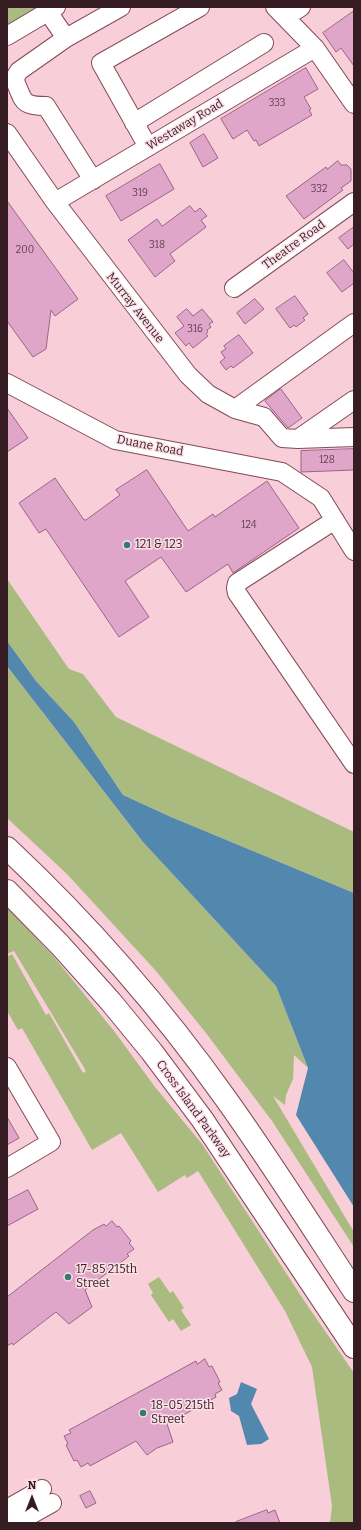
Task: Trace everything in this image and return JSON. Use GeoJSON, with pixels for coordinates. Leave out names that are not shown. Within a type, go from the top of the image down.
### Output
{"type":"FeatureCollection","features":[{"type":"Feature","properties":{"kind":"highway"},"geometry":{"type":"LineString","coordinates":[[7,848],[86,928],[144,994],[180,1038],[230,1104],[354,1291]]}},
{"type":"Feature","properties":{"kind":"highway","name":"Cross Island Parkway"},"geometry":{"type":"LineString","coordinates":[[7,891],[60,945],[111,1002],[152,1052],[202,1119],[354,1346]]}},
{"type":"Feature","properties":{"kind":"street"},"geometry":{"type":"LineString","coordinates":[[93,180],[46,106],[31,106],[25,102],[14,78],[19,71],[66,38],[121,7]]}},
{"type":"Feature","properties":{"kind":"street"},"geometry":{"type":"LineString","coordinates":[[148,147],[101,63],[200,7]]}},
{"type":"Feature","properties":{"kind":"street"},"geometry":{"type":"LineString","coordinates":[[280,12],[301,7]]}},
{"type":"Feature","properties":{"kind":"street"},"geometry":{"type":"LineString","coordinates":[[7,36],[52,9],[66,38]]}},
{"type":"Feature","properties":{"kind":"street"},"geometry":{"type":"LineString","coordinates":[[280,12],[315,48],[354,104]]}},
{"type":"Feature","properties":{"kind":"street"},"geometry":{"type":"LineString","coordinates":[[134,123],[264,43]]}},
{"type":"Feature","properties":{"kind":"street","name":"Westaway Road"},"geometry":{"type":"LineString","coordinates":[[54,202],[315,48]]}},
{"type":"Feature","properties":{"kind":"street"},"geometry":{"type":"LineString","coordinates":[[211,76],[226,100]]}},
{"type":"Feature","properties":{"kind":"street","name":"Murray Avenue"},"geometry":{"type":"LineString","coordinates":[[7,133],[54,202],[188,375],[208,394],[235,409],[264,417],[282,438],[298,439],[354,437]]}},
{"type":"Feature","properties":{"kind":"street","name":"Theatre Road"},"geometry":{"type":"LineString","coordinates":[[234,288],[354,202]]}},
{"type":"Feature","properties":{"kind":"street"},"geometry":{"type":"LineString","coordinates":[[235,409],[354,323]]}},
{"type":"Feature","properties":{"kind":"street","name":"Duane Road"},"geometry":{"type":"LineString","coordinates":[[7,383],[115,440],[282,472],[321,498],[335,520]]}},
{"type":"Feature","properties":{"kind":"street"},"geometry":{"type":"LineString","coordinates":[[298,439],[354,400]]}},
{"type":"Feature","properties":{"kind":"street"},"geometry":{"type":"LineString","coordinates":[[354,550],[335,520],[237,582],[236,588],[237,593],[354,764]]}},
{"type":"Feature","properties":{"kind":"street"},"geometry":{"type":"LineString","coordinates":[[7,1067],[50,1142],[7,1168]]}},
{"type":"Feature","properties":{"kind":"street"},"geometry":{"type":"LineString","coordinates":[[7,1509],[47,1496],[16,1523]]}},
{"type":"Feature","properties":{"kind":"green space"},"geometry":{"type":"Polygon","coordinates":[[[7,7],[40,7],[7,26],[7,7]]]}},
{"type":"Feature","properties":{"kind":"green space"},"geometry":{"type":"Polygon","coordinates":[[[7,579],[69,669],[83,674],[116,717],[354,832],[354,893],[171,817],[123,795],[74,722],[36,681],[7,641],[7,579]]]}},
{"type":"Feature","properties":{"kind":"green space"},"geometry":{"type":"Polygon","coordinates":[[[7,666],[143,842],[276,986],[308,1068],[294,1055],[293,1079],[286,1095],[285,1105],[273,1096],[354,1232],[354,1247],[272,1121],[206,1033],[156,971],[67,874],[7,818],[7,666]]]}},
{"type":"Feature","properties":{"kind":"green space"},"geometry":{"type":"Polygon","coordinates":[[[7,907],[54,957],[114,1031],[155,1087],[202,1144],[305,1302],[354,1373],[354,1523],[330,1523],[332,1506],[312,1367],[285,1311],[198,1171],[187,1178],[185,1175],[158,1192],[121,1133],[92,1150],[22,1028],[18,1030],[7,1011],[7,957],[12,954],[46,1015],[49,1013],[83,1073],[86,1071],[14,951],[7,954],[7,907]]]}},
{"type":"Feature","properties":{"kind":"green space"},"geometry":{"type":"Polygon","coordinates":[[[159,1277],[170,1293],[173,1291],[184,1308],[181,1310],[191,1325],[181,1331],[173,1319],[169,1322],[151,1295],[153,1293],[148,1284],[159,1277]]]}},
{"type":"Feature","properties":{"kind":"water"},"geometry":{"type":"Polygon","coordinates":[[[7,641],[36,681],[74,722],[123,795],[171,817],[354,893],[354,1207],[296,1115],[308,1068],[276,986],[143,842],[7,666],[7,641]]]}},
{"type":"Feature","properties":{"kind":"water"},"geometry":{"type":"Polygon","coordinates":[[[241,1382],[257,1389],[251,1404],[269,1439],[261,1444],[247,1445],[239,1416],[231,1411],[229,1398],[237,1394],[241,1382]]]}},
{"type":"Feature","properties":{"kind":"building"},"geometry":{"type":"Polygon","coordinates":[[[354,11],[354,66],[341,48],[336,52],[323,33],[354,11]]]}},
{"type":"Feature","properties":{"kind":"building"},"geometry":{"type":"Polygon","coordinates":[[[306,68],[318,89],[304,97],[311,109],[309,110],[312,115],[259,146],[247,130],[233,139],[221,119],[306,68]]]}},
{"type":"Feature","properties":{"kind":"building"},"geometry":{"type":"Polygon","coordinates":[[[204,134],[218,158],[203,167],[190,143],[204,134]]]}},
{"type":"Feature","properties":{"kind":"building"},"geometry":{"type":"Polygon","coordinates":[[[338,161],[341,165],[347,165],[351,169],[351,181],[341,188],[343,190],[304,219],[286,196],[326,167],[327,169],[338,161]]]}},
{"type":"Feature","properties":{"kind":"building"},"geometry":{"type":"Polygon","coordinates":[[[160,164],[174,189],[121,221],[106,196],[160,164]]]}},
{"type":"Feature","properties":{"kind":"building"},"geometry":{"type":"Polygon","coordinates":[[[7,201],[78,299],[55,316],[51,310],[46,349],[33,357],[7,321],[7,201]]]}},
{"type":"Feature","properties":{"kind":"building"},"geometry":{"type":"Polygon","coordinates":[[[190,206],[195,212],[200,208],[207,216],[201,220],[206,227],[170,254],[175,261],[155,277],[128,240],[157,219],[162,226],[190,206]]]}},
{"type":"Feature","properties":{"kind":"building"},"geometry":{"type":"Polygon","coordinates":[[[354,227],[354,244],[348,249],[339,238],[354,227]]]}},
{"type":"Feature","properties":{"kind":"building"},"geometry":{"type":"Polygon","coordinates":[[[344,260],[354,273],[354,283],[342,292],[327,273],[344,260]]]}},
{"type":"Feature","properties":{"kind":"building"},"geometry":{"type":"Polygon","coordinates":[[[295,296],[308,314],[303,318],[305,320],[296,327],[294,325],[290,328],[276,309],[295,296]]]}},
{"type":"Feature","properties":{"kind":"building"},"geometry":{"type":"Polygon","coordinates":[[[255,299],[264,309],[245,324],[237,313],[255,299]]]}},
{"type":"Feature","properties":{"kind":"building"},"geometry":{"type":"Polygon","coordinates":[[[187,309],[193,316],[202,309],[213,322],[209,324],[211,327],[207,330],[208,332],[206,334],[208,336],[193,348],[189,343],[186,346],[175,333],[184,326],[177,317],[187,309]]]}},
{"type":"Feature","properties":{"kind":"building"},"geometry":{"type":"Polygon","coordinates":[[[239,335],[253,353],[233,368],[231,366],[226,370],[220,362],[225,358],[221,352],[226,349],[224,346],[239,335]]]}},
{"type":"Feature","properties":{"kind":"building"},"geometry":{"type":"Polygon","coordinates":[[[281,389],[302,418],[288,428],[265,401],[281,389]]]}},
{"type":"Feature","properties":{"kind":"building"},"geometry":{"type":"Polygon","coordinates":[[[7,408],[28,438],[7,452],[7,408]]]}},
{"type":"Feature","properties":{"kind":"building"},"geometry":{"type":"Polygon","coordinates":[[[354,449],[354,470],[301,472],[301,451],[354,449]]]}},
{"type":"Feature","properties":{"kind":"building","name":"121 & 123"},"geometry":{"type":"Polygon","coordinates":[[[147,470],[188,531],[213,514],[215,517],[267,481],[299,528],[233,573],[228,564],[186,592],[161,557],[125,581],[149,617],[119,637],[46,529],[39,533],[19,503],[55,478],[84,520],[86,520],[120,495],[116,490],[147,470]]]}},
{"type":"Feature","properties":{"kind":"building"},"geometry":{"type":"Polygon","coordinates":[[[7,1117],[19,1138],[7,1145],[7,1117]]]}},
{"type":"Feature","properties":{"kind":"building"},"geometry":{"type":"Polygon","coordinates":[[[28,1190],[38,1209],[7,1226],[7,1201],[28,1190]]]}},
{"type":"Feature","properties":{"kind":"building","name":"17-85 215th Street"},"geometry":{"type":"Polygon","coordinates":[[[112,1221],[117,1227],[119,1226],[131,1241],[129,1243],[134,1249],[127,1254],[129,1256],[85,1290],[92,1307],[69,1324],[56,1312],[13,1345],[12,1343],[7,1346],[7,1297],[93,1230],[104,1224],[106,1226],[112,1221]]]}},
{"type":"Feature","properties":{"kind":"building","name":"18-05 215th Street"},"geometry":{"type":"Polygon","coordinates":[[[205,1359],[209,1367],[212,1366],[220,1382],[218,1383],[222,1390],[215,1394],[216,1397],[167,1424],[173,1442],[157,1448],[147,1455],[136,1441],[90,1466],[88,1463],[81,1467],[77,1460],[74,1461],[66,1445],[68,1444],[64,1436],[71,1433],[69,1430],[196,1361],[197,1364],[205,1359]]]}},
{"type":"Feature","properties":{"kind":"building"},"geometry":{"type":"Polygon","coordinates":[[[90,1491],[96,1503],[86,1508],[80,1496],[90,1491]]]}},
{"type":"Feature","properties":{"kind":"building"},"geometry":{"type":"Polygon","coordinates":[[[267,1510],[268,1513],[275,1510],[280,1523],[236,1523],[236,1522],[267,1510]]]}},
{"type":"Feature","properties":{"kind":"place","name":"121 & 123"},"geometry":{"type":"Point","coordinates":[127,545]}},
{"type":"Feature","properties":{"kind":"place","name":"17-85 215th Street"},"geometry":{"type":"Point","coordinates":[68,1277]}},
{"type":"Feature","properties":{"kind":"place","name":"18-05 215th Street"},"geometry":{"type":"Point","coordinates":[143,1413]}}]}
